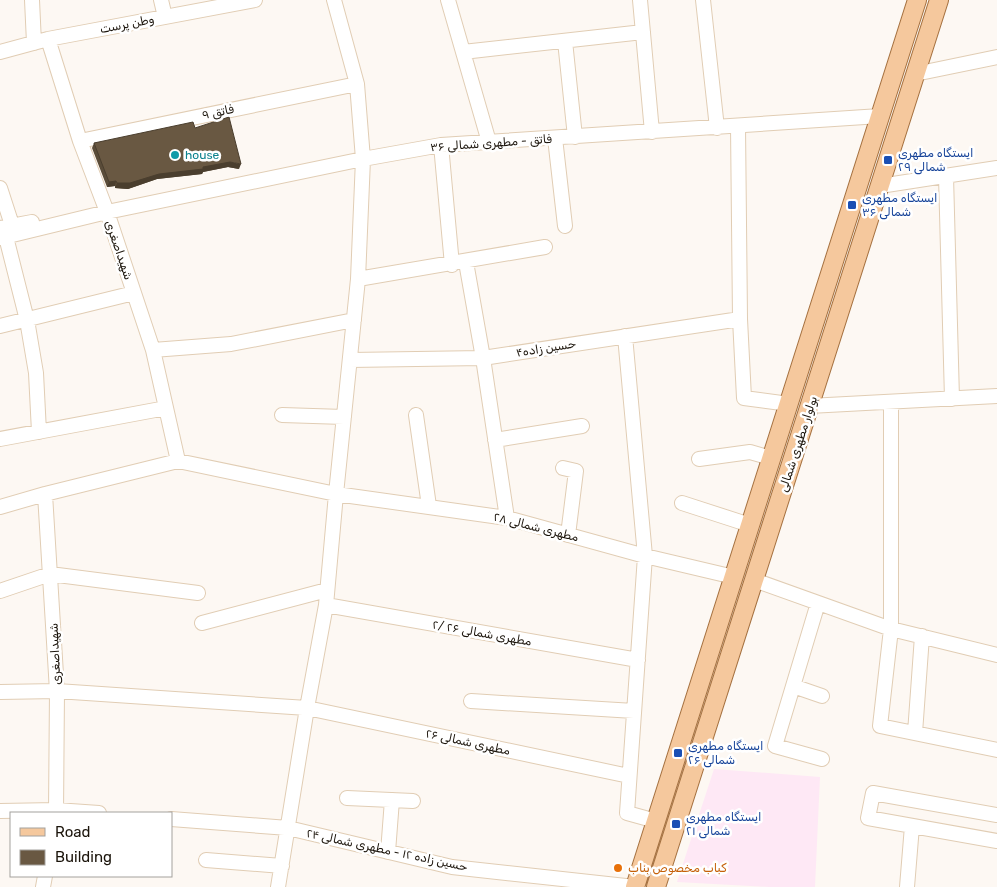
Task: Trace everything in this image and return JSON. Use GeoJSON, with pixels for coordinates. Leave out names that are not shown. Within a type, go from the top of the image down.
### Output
{"type":"FeatureCollection","features":[{"type":"Feature","properties":{"kind":"main road","name":"بولوار مطهری شمالی"},"geometry":{"type":"LineString","coordinates":[[635,887],[917,0]]}},
{"type":"Feature","properties":{"kind":"main road","name":"بولوار مطهری شمالی"},"geometry":{"type":"LineString","coordinates":[[656,887],[939,0]]}},
{"type":"Feature","properties":{"kind":"main road"},"geometry":{"type":"LineString","coordinates":[[833,262],[854,268]]}},
{"type":"Feature","properties":{"kind":"street","name":"شهیداصغری"},"geometry":{"type":"LineString","coordinates":[[32,0],[41,41],[107,212],[153,350],[178,462]]}},
{"type":"Feature","properties":{"kind":"street"},"geometry":{"type":"LineString","coordinates":[[161,0],[165,17]]}},
{"type":"Feature","properties":{"kind":"street"},"geometry":{"type":"LineString","coordinates":[[278,887],[326,605],[358,279],[363,159],[357,84],[334,0]]}},
{"type":"Feature","properties":{"kind":"street"},"geometry":{"type":"LineString","coordinates":[[448,0],[489,142]]}},
{"type":"Feature","properties":{"kind":"street"},"geometry":{"type":"LineString","coordinates":[[640,0],[652,132]]}},
{"type":"Feature","properties":{"kind":"street"},"geometry":{"type":"LineString","coordinates":[[703,0],[717,128]]}},
{"type":"Feature","properties":{"kind":"street","name":"وطن پرست"},"geometry":{"type":"LineString","coordinates":[[0,52],[41,41],[247,1]]}},
{"type":"Feature","properties":{"kind":"street"},"geometry":{"type":"LineString","coordinates":[[463,52],[643,32]]}},
{"type":"Feature","properties":{"kind":"street"},"geometry":{"type":"LineString","coordinates":[[566,41],[576,137]]}},
{"type":"Feature","properties":{"kind":"street"},"geometry":{"type":"LineString","coordinates":[[916,74],[997,57]]}},
{"type":"Feature","properties":{"kind":"street","name":"فاتق ۹"},"geometry":{"type":"LineString","coordinates":[[80,141],[357,84]]}},
{"type":"Feature","properties":{"kind":"street","name":"فاتق - مطهری شمالی ۳۶"},"geometry":{"type":"LineString","coordinates":[[4,232],[441,145],[880,116]]}},
{"type":"Feature","properties":{"kind":"street"},"geometry":{"type":"LineString","coordinates":[[738,126],[740,319],[744,398],[788,404]]}},
{"type":"Feature","properties":{"kind":"street"},"geometry":{"type":"LineString","coordinates":[[555,138],[565,226]]}},
{"type":"Feature","properties":{"kind":"street"},"geometry":{"type":"LineString","coordinates":[[441,145],[459,263],[483,358],[507,518]]}},
{"type":"Feature","properties":{"kind":"street"},"geometry":{"type":"LineString","coordinates":[[880,186],[997,168]]}},
{"type":"Feature","properties":{"kind":"street"},"geometry":{"type":"LineString","coordinates":[[946,176],[952,399]]}},
{"type":"Feature","properties":{"kind":"street"},"geometry":{"type":"LineString","coordinates":[[0,188],[4,232],[27,320],[36,373],[39,432]]}},
{"type":"Feature","properties":{"kind":"street"},"geometry":{"type":"LineString","coordinates":[[358,279],[545,248]]}},
{"type":"Feature","properties":{"kind":"street"},"geometry":{"type":"LineString","coordinates":[[0,326],[134,293]]}},
{"type":"Feature","properties":{"kind":"street","name":"حسین زاده۴"},"geometry":{"type":"LineString","coordinates":[[350,360],[483,358],[740,319]]}},
{"type":"Feature","properties":{"kind":"street"},"geometry":{"type":"LineString","coordinates":[[153,350],[231,344],[354,320]]}},
{"type":"Feature","properties":{"kind":"street"},"geometry":{"type":"LineString","coordinates":[[625,336],[645,556],[627,813],[656,822]]}},
{"type":"Feature","properties":{"kind":"street"},"geometry":{"type":"LineString","coordinates":[[809,406],[997,396]]}},
{"type":"Feature","properties":{"kind":"street"},"geometry":{"type":"LineString","coordinates":[[891,402],[891,628],[880,726],[997,750]]}},
{"type":"Feature","properties":{"kind":"street"},"geometry":{"type":"LineString","coordinates":[[0,439],[166,408]]}},
{"type":"Feature","properties":{"kind":"street"},"geometry":{"type":"LineString","coordinates":[[282,415],[344,417]]}},
{"type":"Feature","properties":{"kind":"street"},"geometry":{"type":"LineString","coordinates":[[416,415],[429,506]]}},
{"type":"Feature","properties":{"kind":"street"},"geometry":{"type":"LineString","coordinates":[[496,440],[582,426]]}},
{"type":"Feature","properties":{"kind":"street"},"geometry":{"type":"LineString","coordinates":[[698,459],[750,452],[771,458]]}},
{"type":"Feature","properties":{"kind":"street"},"geometry":{"type":"LineString","coordinates":[[0,507],[45,494],[178,462]]}},
{"type":"Feature","properties":{"kind":"street","name":"مطهری شمالی ۲۸"},"geometry":{"type":"LineString","coordinates":[[178,462],[336,494],[507,518],[645,556],[734,577]]}},
{"type":"Feature","properties":{"kind":"street"},"geometry":{"type":"LineString","coordinates":[[563,468],[576,471],[568,535]]}},
{"type":"Feature","properties":{"kind":"street","name":"شهیداصغری"},"geometry":{"type":"LineString","coordinates":[[45,494],[57,691],[56,812]]}},
{"type":"Feature","properties":{"kind":"street"},"geometry":{"type":"LineString","coordinates":[[682,503],[750,525]]}},
{"type":"Feature","properties":{"kind":"street"},"geometry":{"type":"LineString","coordinates":[[0,591],[50,574],[198,593]]}},
{"type":"Feature","properties":{"kind":"street"},"geometry":{"type":"LineString","coordinates":[[754,580],[891,628],[997,655]]}},
{"type":"Feature","properties":{"kind":"street"},"geometry":{"type":"LineString","coordinates":[[202,622],[327,590]]}},
{"type":"Feature","properties":{"kind":"street"},"geometry":{"type":"LineString","coordinates":[[818,603],[775,746],[822,759]]}},
{"type":"Feature","properties":{"kind":"street","name":"مطهری شمالی ۲۶ /۲"},"geometry":{"type":"LineString","coordinates":[[326,605],[638,660]]}},
{"type":"Feature","properties":{"kind":"street"},"geometry":{"type":"LineString","coordinates":[[915,733],[922,636]]}},
{"type":"Feature","properties":{"kind":"street"},"geometry":{"type":"LineString","coordinates":[[793,686],[822,696]]}},
{"type":"Feature","properties":{"kind":"street","name":"مطهری شمالی ۲۶"},"geometry":{"type":"LineString","coordinates":[[0,692],[57,691],[307,708],[630,776]]}},
{"type":"Feature","properties":{"kind":"street"},"geometry":{"type":"LineString","coordinates":[[471,701],[634,711]]}},
{"type":"Feature","properties":{"kind":"street"},"geometry":{"type":"LineString","coordinates":[[997,815],[873,793],[868,818],[997,841]]}},
{"type":"Feature","properties":{"kind":"street"},"geometry":{"type":"LineString","coordinates":[[347,798],[413,801]]}},
{"type":"Feature","properties":{"kind":"street"},"geometry":{"type":"LineString","coordinates":[[388,852],[392,800]]}},
{"type":"Feature","properties":{"kind":"street"},"geometry":{"type":"LineString","coordinates":[[0,811],[56,812]]}},
{"type":"Feature","properties":{"kind":"street","name":"حسین زاده ۱۲ - مطهری شمالی ۲۴"},"geometry":{"type":"LineString","coordinates":[[172,819],[288,828],[452,867],[635,887]]}},
{"type":"Feature","properties":{"kind":"street"},"geometry":{"type":"LineString","coordinates":[[907,887],[912,826]]}},
{"type":"Feature","properties":{"kind":"street"},"geometry":{"type":"LineString","coordinates":[[206,860],[282,866]]}},
{"type":"Feature","properties":{"kind":"shaded area"},"geometry":{"type":"Polygon","coordinates":[[[714,769],[820,777],[815,887],[769,887],[677,882],[714,769]]]}},
{"type":"Feature","properties":{"kind":"building"},"geometry":{"type":"Polygon","coordinates":[[[229,117],[241,164],[230,162],[203,167],[203,169],[159,174],[130,183],[109,182],[94,143],[193,122],[195,128],[229,117]]]}},
{"type":"Feature","properties":{"kind":"place","name":"house"},"geometry":{"type":"Point","coordinates":[175,155]}},
{"type":"Feature","properties":{"kind":"place","name":"ایستگاه مطهری شمالی ۲۹"},"geometry":{"type":"Point","coordinates":[888,160]}},
{"type":"Feature","properties":{"kind":"place","name":"ایستگاه مطهری شمالی ۳۶"},"geometry":{"type":"Point","coordinates":[852,205]}},
{"type":"Feature","properties":{"kind":"place","name":"ایستگاه مطهری شمالی ۲۶"},"geometry":{"type":"Point","coordinates":[678,753]}},
{"type":"Feature","properties":{"kind":"place","name":"ایستگاه مطهری شمالی ۲۱"},"geometry":{"type":"Point","coordinates":[676,824]}},
{"type":"Feature","properties":{"kind":"place","name":"كباب مخصوص بناب"},"geometry":{"type":"Point","coordinates":[618,868]}}]}
